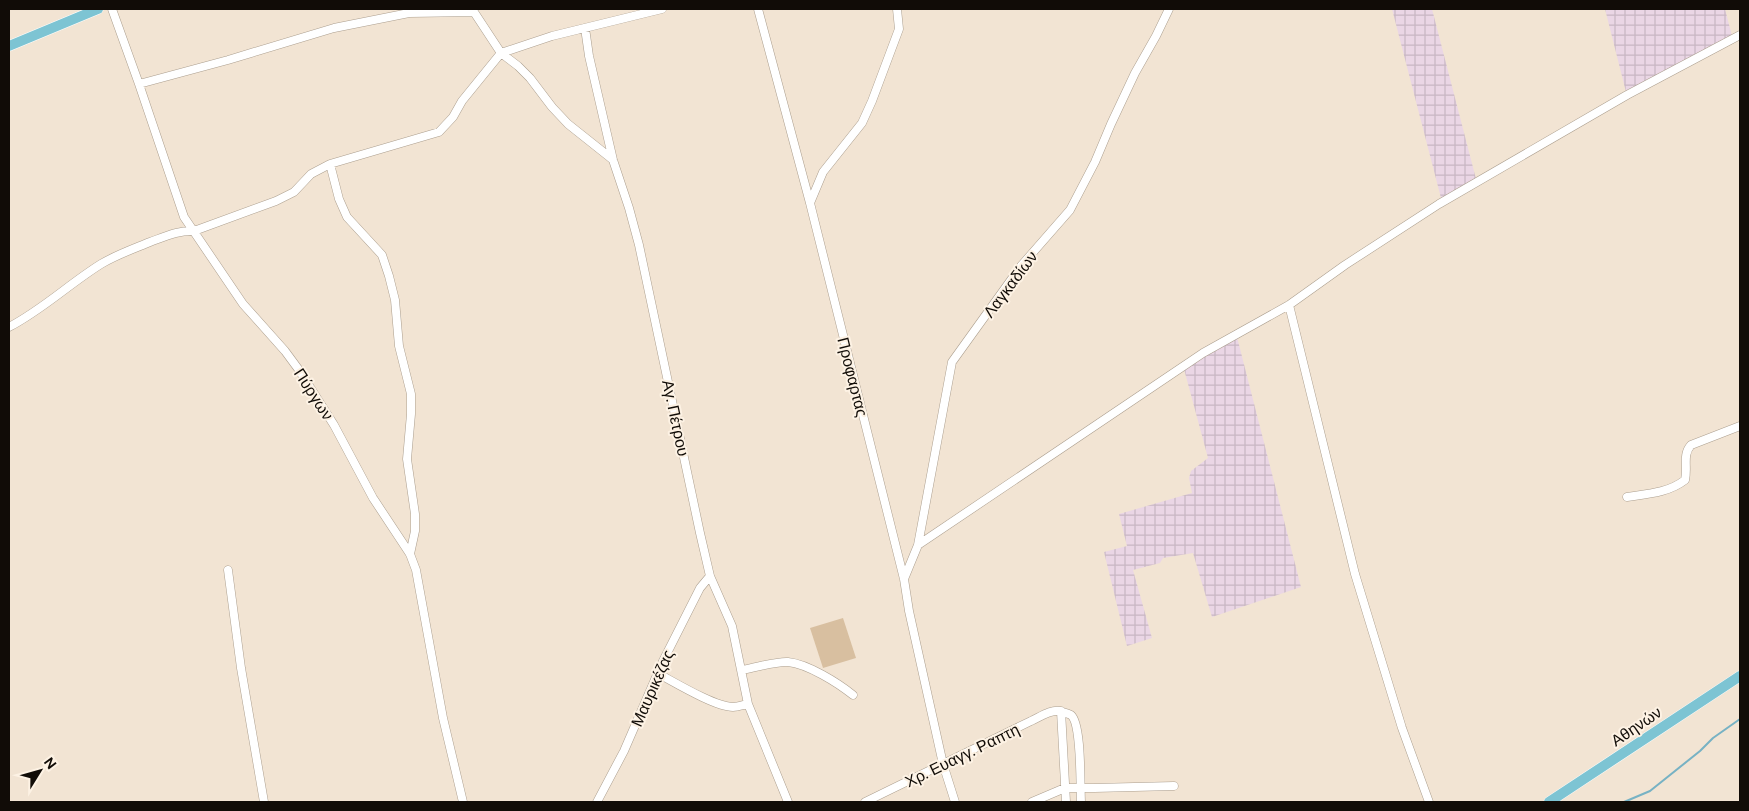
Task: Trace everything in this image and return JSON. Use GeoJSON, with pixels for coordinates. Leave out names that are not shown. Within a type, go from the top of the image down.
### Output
{"type":"FeatureCollection","features":[{"type":"Feature","properties":{"kind":"main road"},"geometry":{"type":"LineString","coordinates":[[9,46],[98,9]]}},
{"type":"Feature","properties":{"kind":"main road","name":"Αθηνών"},"geometry":{"type":"LineString","coordinates":[[1549,802],[1740,676]]}},
{"type":"Feature","properties":{"kind":"street","name":"Πύργων"},"geometry":{"type":"LineString","coordinates":[[112,9],[184,217],[243,304],[285,351],[299,370],[334,425],[373,498],[410,554],[416,570],[444,718],[463,802]]}},
{"type":"Feature","properties":{"kind":"street"},"geometry":{"type":"LineString","coordinates":[[9,327],[25,319],[102,264],[156,240],[184,230],[194,231],[276,201],[294,192],[312,174],[330,164],[439,132],[501,53],[552,36],[662,9]]}},
{"type":"Feature","properties":{"kind":"street","name":"Προφαρτας"},"geometry":{"type":"LineString","coordinates":[[758,9],[810,203],[904,579],[909,611],[943,764],[955,802]]}},
{"type":"Feature","properties":{"kind":"street"},"geometry":{"type":"LineString","coordinates":[[810,203],[823,172],[862,123],[872,101],[899,29],[897,9]]}},
{"type":"Feature","properties":{"kind":"street","name":"Λαγκαδίων"},"geometry":{"type":"LineString","coordinates":[[904,579],[918,545],[952,362],[1021,266],[1070,210],[1095,162],[1110,124],[1170,9]]}},
{"type":"Feature","properties":{"kind":"street"},"geometry":{"type":"LineString","coordinates":[[139,84],[334,28],[409,13],[473,11],[501,53],[530,78],[552,108],[568,124],[613,160]]}},
{"type":"Feature","properties":{"kind":"street","name":"Αγ. Πέτρου"},"geometry":{"type":"LineString","coordinates":[[585,28],[589,56],[613,160],[629,208],[638,245],[710,576],[732,626],[748,704],[788,802]]}},
{"type":"Feature","properties":{"kind":"street"},"geometry":{"type":"LineString","coordinates":[[918,545],[1203,352],[1289,305],[1345,265],[1439,204],[1627,94],[1740,35]]}},
{"type":"Feature","properties":{"kind":"street"},"geometry":{"type":"LineString","coordinates":[[330,164],[339,199],[347,217],[382,254],[390,276],[395,300],[399,346],[411,394],[407,459],[415,514],[415,531],[410,554]]}},
{"type":"Feature","properties":{"kind":"street"},"geometry":{"type":"LineString","coordinates":[[1289,305],[1353,569],[1402,728],[1429,802]]}},
{"type":"Feature","properties":{"kind":"street"},"geometry":{"type":"LineString","coordinates":[[1627,497],[1664,491],[1678,485],[1685,480],[1687,472],[1685,460],[1687,450],[1692,444],[1740,426]]}},
{"type":"Feature","properties":{"kind":"street"},"geometry":{"type":"LineString","coordinates":[[228,570],[242,678],[264,802]]}},
{"type":"Feature","properties":{"kind":"street","name":"Μαυρικέζας"},"geometry":{"type":"LineString","coordinates":[[597,802],[624,751],[657,673],[700,588],[710,576]]}},
{"type":"Feature","properties":{"kind":"street"},"geometry":{"type":"LineString","coordinates":[[742,670],[787,662],[819,673],[836,682],[853,695]]}},
{"type":"Feature","properties":{"kind":"street"},"geometry":{"type":"LineString","coordinates":[[657,673],[698,696],[727,706],[734,707],[748,704]]}},
{"type":"Feature","properties":{"kind":"street"},"geometry":{"type":"LineString","coordinates":[[1066,802],[1061,711],[1071,715],[1077,725],[1081,802]]}},
{"type":"Feature","properties":{"kind":"street","name":"Χρ. Ευαγγ. Ραπτη"},"geometry":{"type":"LineString","coordinates":[[865,802],[876,800],[1031,720],[1049,713],[1061,711]]}},
{"type":"Feature","properties":{"kind":"street"},"geometry":{"type":"LineString","coordinates":[[1032,802],[1065,788],[1174,786]]}},
{"type":"Feature","properties":{"kind":"shaded area"},"geometry":{"type":"Polygon","coordinates":[[[1392,9],[1432,9],[1476,179],[1441,198],[1392,9]]]}},
{"type":"Feature","properties":{"kind":"shaded area"},"geometry":{"type":"Polygon","coordinates":[[[1605,9],[1725,9],[1732,36],[1626,92],[1605,9]]]}},
{"type":"Feature","properties":{"kind":"shaded area"},"geometry":{"type":"Polygon","coordinates":[[[1237,337],[1301,587],[1212,617],[1193,553],[1163,558],[1160,563],[1133,570],[1152,638],[1127,646],[1104,552],[1127,546],[1119,514],[1192,493],[1189,478],[1191,471],[1208,458],[1184,369],[1237,337]]]}},
{"type":"Feature","properties":{"kind":"shaded area"},"geometry":{"type":"Polygon","coordinates":[[[843,618],[856,658],[823,668],[810,628],[843,618]]]}},
{"type":"Feature","properties":{"kind":"waterway"},"geometry":{"type":"LineString","coordinates":[[1624,802],[1650,791],[1700,751],[1713,738],[1740,719]]}}]}
